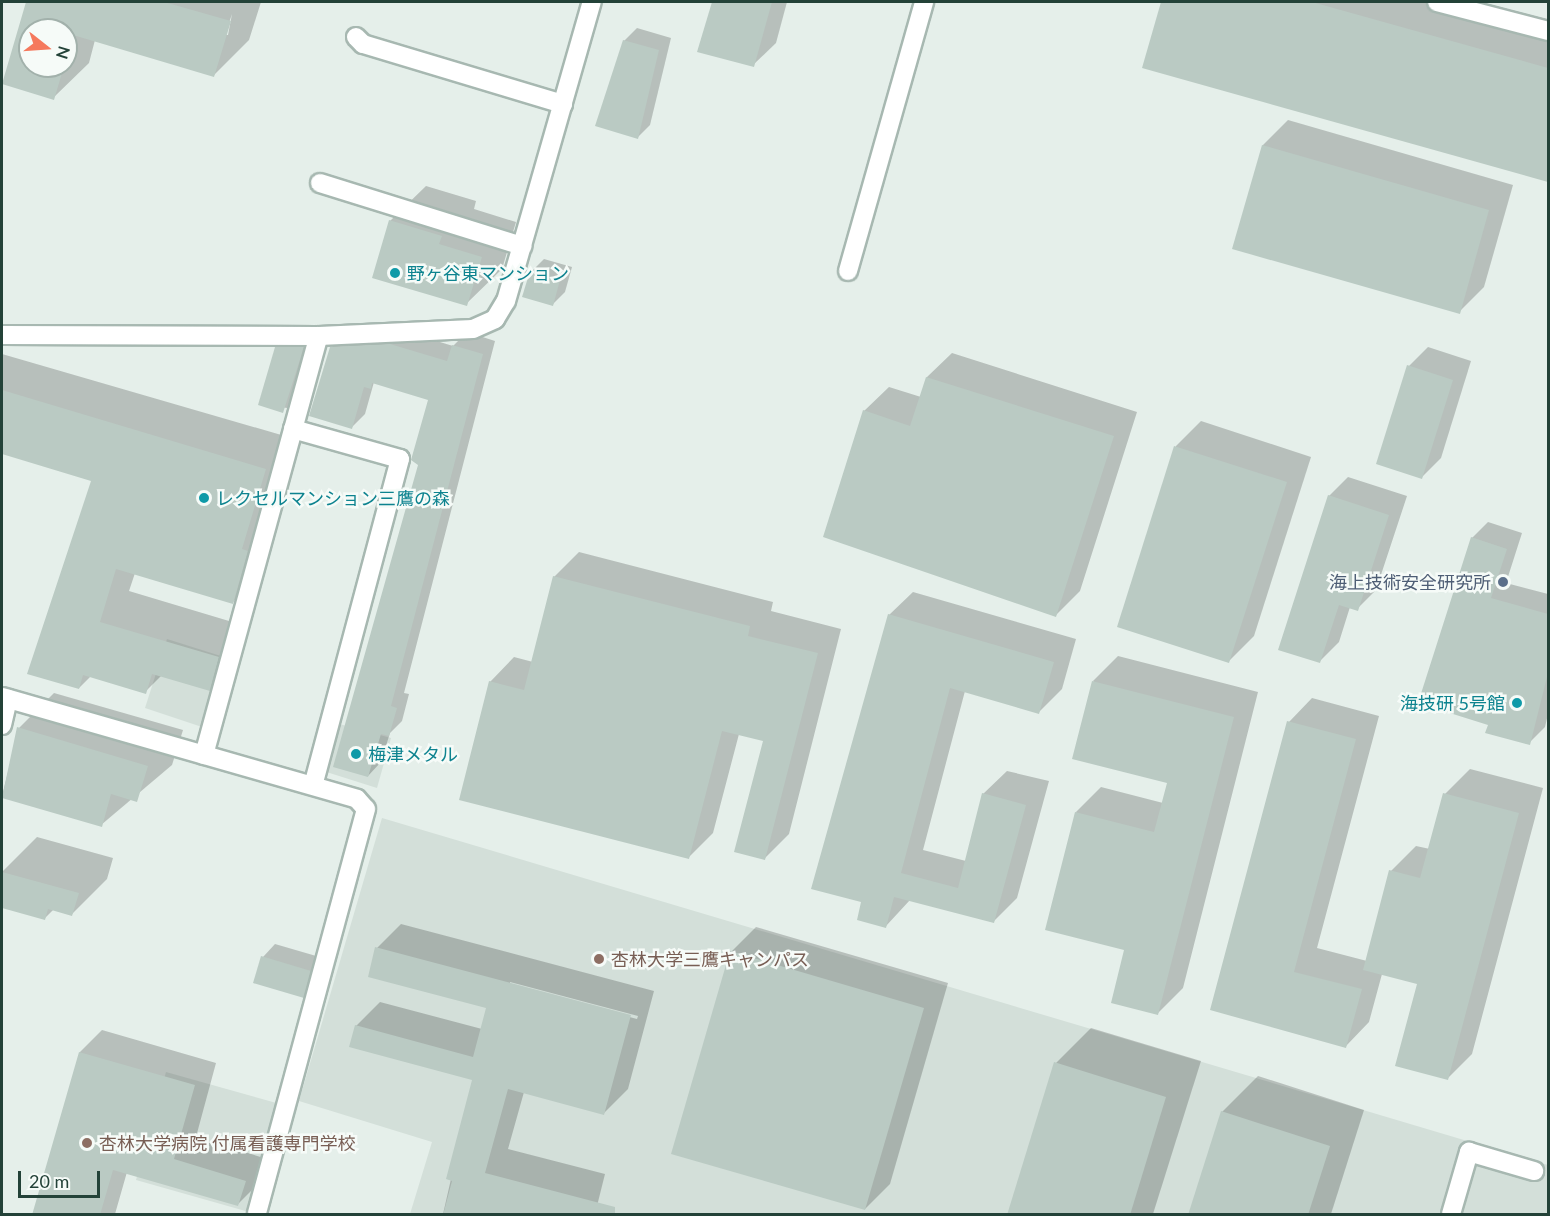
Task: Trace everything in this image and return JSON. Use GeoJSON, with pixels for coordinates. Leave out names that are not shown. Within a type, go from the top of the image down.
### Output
{"type":"FeatureCollection","features":[{"type":"Feature","properties":{"kind":"street"},"geometry":{"type":"LineString","coordinates":[[2,335],[319,336],[473,329],[495,319],[506,301],[592,2]]}},
{"type":"Feature","properties":{"kind":"street"},"geometry":{"type":"LineString","coordinates":[[848,271],[924,2]]}},
{"type":"Feature","properties":{"kind":"street"},"geometry":{"type":"LineString","coordinates":[[1437,2],[1548,32]]}},
{"type":"Feature","properties":{"kind":"street"},"geometry":{"type":"LineString","coordinates":[[356,37],[363,44],[564,104]]}},
{"type":"Feature","properties":{"kind":"street"},"geometry":{"type":"LineString","coordinates":[[320,183],[522,246]]}},
{"type":"Feature","properties":{"kind":"street"},"geometry":{"type":"LineString","coordinates":[[204,755],[319,336]]}},
{"type":"Feature","properties":{"kind":"street"},"geometry":{"type":"LineString","coordinates":[[293,429],[400,459],[314,785]]}},
{"type":"Feature","properties":{"kind":"street"},"geometry":{"type":"LineString","coordinates":[[2,725],[5,698],[314,785],[357,799],[366,809],[257,1215]]}},
{"type":"Feature","properties":{"kind":"street"},"geometry":{"type":"LineString","coordinates":[[1451,1215],[1469,1152],[1534,1171]]}},
{"type":"Feature","properties":{"kind":"shaded area"},"geometry":{"type":"Polygon","coordinates":[[[167,639],[224,657],[202,727],[145,708],[167,639]]]}},
{"type":"Feature","properties":{"kind":"shaded area"},"geometry":{"type":"Polygon","coordinates":[[[332,722],[391,738],[377,788],[317,769],[332,722]]]}},
{"type":"Feature","properties":{"kind":"shaded area","name":"杏林大学三鷹キャンパス"},"geometry":{"type":"Polygon","coordinates":[[[382,818],[1548,1165],[1548,1214],[410,1214],[432,1142],[299,1101],[382,818]]]}},
{"type":"Feature","properties":{"kind":"shaded area"},"geometry":{"type":"Polygon","coordinates":[[[166,1072],[280,1104],[249,1212],[136,1180],[166,1072]]]}},
{"type":"Feature","properties":{"kind":"building"},"geometry":{"type":"Polygon","coordinates":[[[26,2],[164,2],[231,21],[214,77],[78,36],[78,18],[21,18],[26,2]]]}},
{"type":"Feature","properties":{"kind":"building"},"geometry":{"type":"Polygon","coordinates":[[[712,2],[772,2],[754,67],[697,52],[712,2]]]}},
{"type":"Feature","properties":{"kind":"building"},"geometry":{"type":"Polygon","coordinates":[[[1161,2],[1312,2],[1548,68],[1548,182],[1142,68],[1161,2]]]}},
{"type":"Feature","properties":{"kind":"building"},"geometry":{"type":"Polygon","coordinates":[[[18,29],[18,78],[60,78],[54,100],[2,84],[18,29]]]}},
{"type":"Feature","properties":{"kind":"building"},"geometry":{"type":"Polygon","coordinates":[[[623,40],[659,50],[638,139],[595,126],[623,40]]]}},
{"type":"Feature","properties":{"kind":"building"},"geometry":{"type":"Polygon","coordinates":[[[1262,145],[1489,210],[1460,314],[1232,249],[1262,145]]]}},
{"type":"Feature","properties":{"kind":"building","name":"野ヶ谷東マンション"},"geometry":{"type":"Polygon","coordinates":[[[389,220],[442,236],[439,244],[482,257],[467,306],[372,278],[389,220]]]}},
{"type":"Feature","properties":{"kind":"building"},"geometry":{"type":"Polygon","coordinates":[[[530,271],[560,280],[553,306],[522,297],[530,271]]]}},
{"type":"Feature","properties":{"kind":"building"},"geometry":{"type":"Polygon","coordinates":[[[390,344],[447,361],[452,345],[483,354],[391,706],[397,708],[389,736],[381,734],[368,777],[333,767],[418,465],[411,460],[428,400],[372,383],[371,389],[364,387],[352,429],[309,416],[330,347],[390,344]]]}},
{"type":"Feature","properties":{"kind":"building"},"geometry":{"type":"Polygon","coordinates":[[[275,347],[304,347],[283,413],[258,405],[275,347]]]}},
{"type":"Feature","properties":{"kind":"building"},"geometry":{"type":"Polygon","coordinates":[[[1407,365],[1453,380],[1422,479],[1376,464],[1407,365]]]}},
{"type":"Feature","properties":{"kind":"building"},"geometry":{"type":"Polygon","coordinates":[[[926,377],[1114,436],[1056,617],[823,537],[863,410],[910,426],[926,377]]]}},
{"type":"Feature","properties":{"kind":"building","name":"レクセルマンション三鷹の森"},"geometry":{"type":"Polygon","coordinates":[[[2,390],[266,469],[242,549],[248,551],[233,604],[116,569],[100,622],[219,657],[210,691],[152,674],[146,694],[83,675],[79,689],[27,674],[91,481],[2,454],[2,390]]]}},
{"type":"Feature","properties":{"kind":"building"},"geometry":{"type":"Polygon","coordinates":[[[1174,446],[1287,482],[1229,663],[1117,627],[1174,446]]]}},
{"type":"Feature","properties":{"kind":"building"},"geometry":{"type":"Polygon","coordinates":[[[1328,495],[1389,515],[1358,611],[1339,605],[1320,663],[1278,650],[1328,495]]]}},
{"type":"Feature","properties":{"kind":"building"},"geometry":{"type":"Polygon","coordinates":[[[1471,537],[1507,549],[1491,598],[1548,614],[1548,673],[1530,745],[1485,733],[1488,725],[1418,703],[1471,537]]]}},
{"type":"Feature","properties":{"kind":"building"},"geometry":{"type":"Polygon","coordinates":[[[553,576],[750,626],[748,636],[818,653],[765,860],[734,852],[763,741],[722,731],[689,859],[459,800],[489,681],[524,690],[553,576]]]}},
{"type":"Feature","properties":{"kind":"building"},"geometry":{"type":"Polygon","coordinates":[[[888,614],[1054,662],[1039,714],[950,688],[901,873],[958,888],[982,793],[1026,805],[994,923],[894,897],[886,928],[857,920],[861,902],[811,889],[888,614]]]}},
{"type":"Feature","properties":{"kind":"building"},"geometry":{"type":"Polygon","coordinates":[[[1092,681],[1234,717],[1158,1015],[1111,1003],[1124,950],[1045,930],[1075,812],[1154,832],[1167,783],[1072,759],[1092,681]]]}},
{"type":"Feature","properties":{"kind":"building"},"geometry":{"type":"Polygon","coordinates":[[[1287,721],[1356,739],[1294,972],[1362,989],[1346,1048],[1210,1010],[1287,721]]]}},
{"type":"Feature","properties":{"kind":"building"},"geometry":{"type":"Polygon","coordinates":[[[17,727],[148,766],[137,802],[111,794],[102,827],[2,798],[17,727]]]}},
{"type":"Feature","properties":{"kind":"building"},"geometry":{"type":"Polygon","coordinates":[[[1443,793],[1519,813],[1448,1080],[1395,1066],[1417,984],[1363,970],[1389,870],[1420,878],[1443,793]]]}},
{"type":"Feature","properties":{"kind":"building"},"geometry":{"type":"Polygon","coordinates":[[[2,872],[79,893],[72,916],[48,909],[45,920],[2,908],[2,872]]]}},
{"type":"Feature","properties":{"kind":"building"},"geometry":{"type":"Polygon","coordinates":[[[375,947],[631,1015],[604,1115],[508,1089],[485,1173],[615,1207],[615,1215],[443,1215],[452,1181],[446,1179],[472,1080],[349,1047],[355,1025],[473,1057],[486,1008],[368,977],[375,947]]]}},
{"type":"Feature","properties":{"kind":"building"},"geometry":{"type":"Polygon","coordinates":[[[730,951],[924,1008],[865,1210],[671,1154],[730,951]]]}},
{"type":"Feature","properties":{"kind":"building"},"geometry":{"type":"Polygon","coordinates":[[[261,956],[311,971],[304,998],[253,983],[261,956]]]}},
{"type":"Feature","properties":{"kind":"building"},"geometry":{"type":"Polygon","coordinates":[[[79,1052],[195,1085],[174,1159],[246,1181],[238,1206],[113,1170],[100,1215],[32,1215],[79,1052]]]}},
{"type":"Feature","properties":{"kind":"building"},"geometry":{"type":"Polygon","coordinates":[[[1054,1062],[1166,1097],[1130,1215],[1007,1215],[1054,1062]]]}},
{"type":"Feature","properties":{"kind":"building"},"geometry":{"type":"Polygon","coordinates":[[[1221,1111],[1330,1146],[1308,1215],[1188,1215],[1221,1111]]]}},
{"type":"Feature","properties":{"kind":"place","name":"野ヶ谷東マンション"},"geometry":{"type":"Point","coordinates":[395,273]}},
{"type":"Feature","properties":{"kind":"place","name":"レクセルマンション三鷹の森"},"geometry":{"type":"Point","coordinates":[204,498]}},
{"type":"Feature","properties":{"kind":"place","name":"海上技術安全研究所"},"geometry":{"type":"Point","coordinates":[1503,582]}},
{"type":"Feature","properties":{"kind":"place","name":"海技研 5号館"},"geometry":{"type":"Point","coordinates":[1517,703]}},
{"type":"Feature","properties":{"kind":"place","name":"梅津メタル"},"geometry":{"type":"Point","coordinates":[356,754]}},
{"type":"Feature","properties":{"kind":"place","name":"杏林大学三鷹キャンパス"},"geometry":{"type":"Point","coordinates":[599,959]}},
{"type":"Feature","properties":{"kind":"place","name":"杏林大学病院 付属看護専門学校"},"geometry":{"type":"Point","coordinates":[87,1143]}}]}
